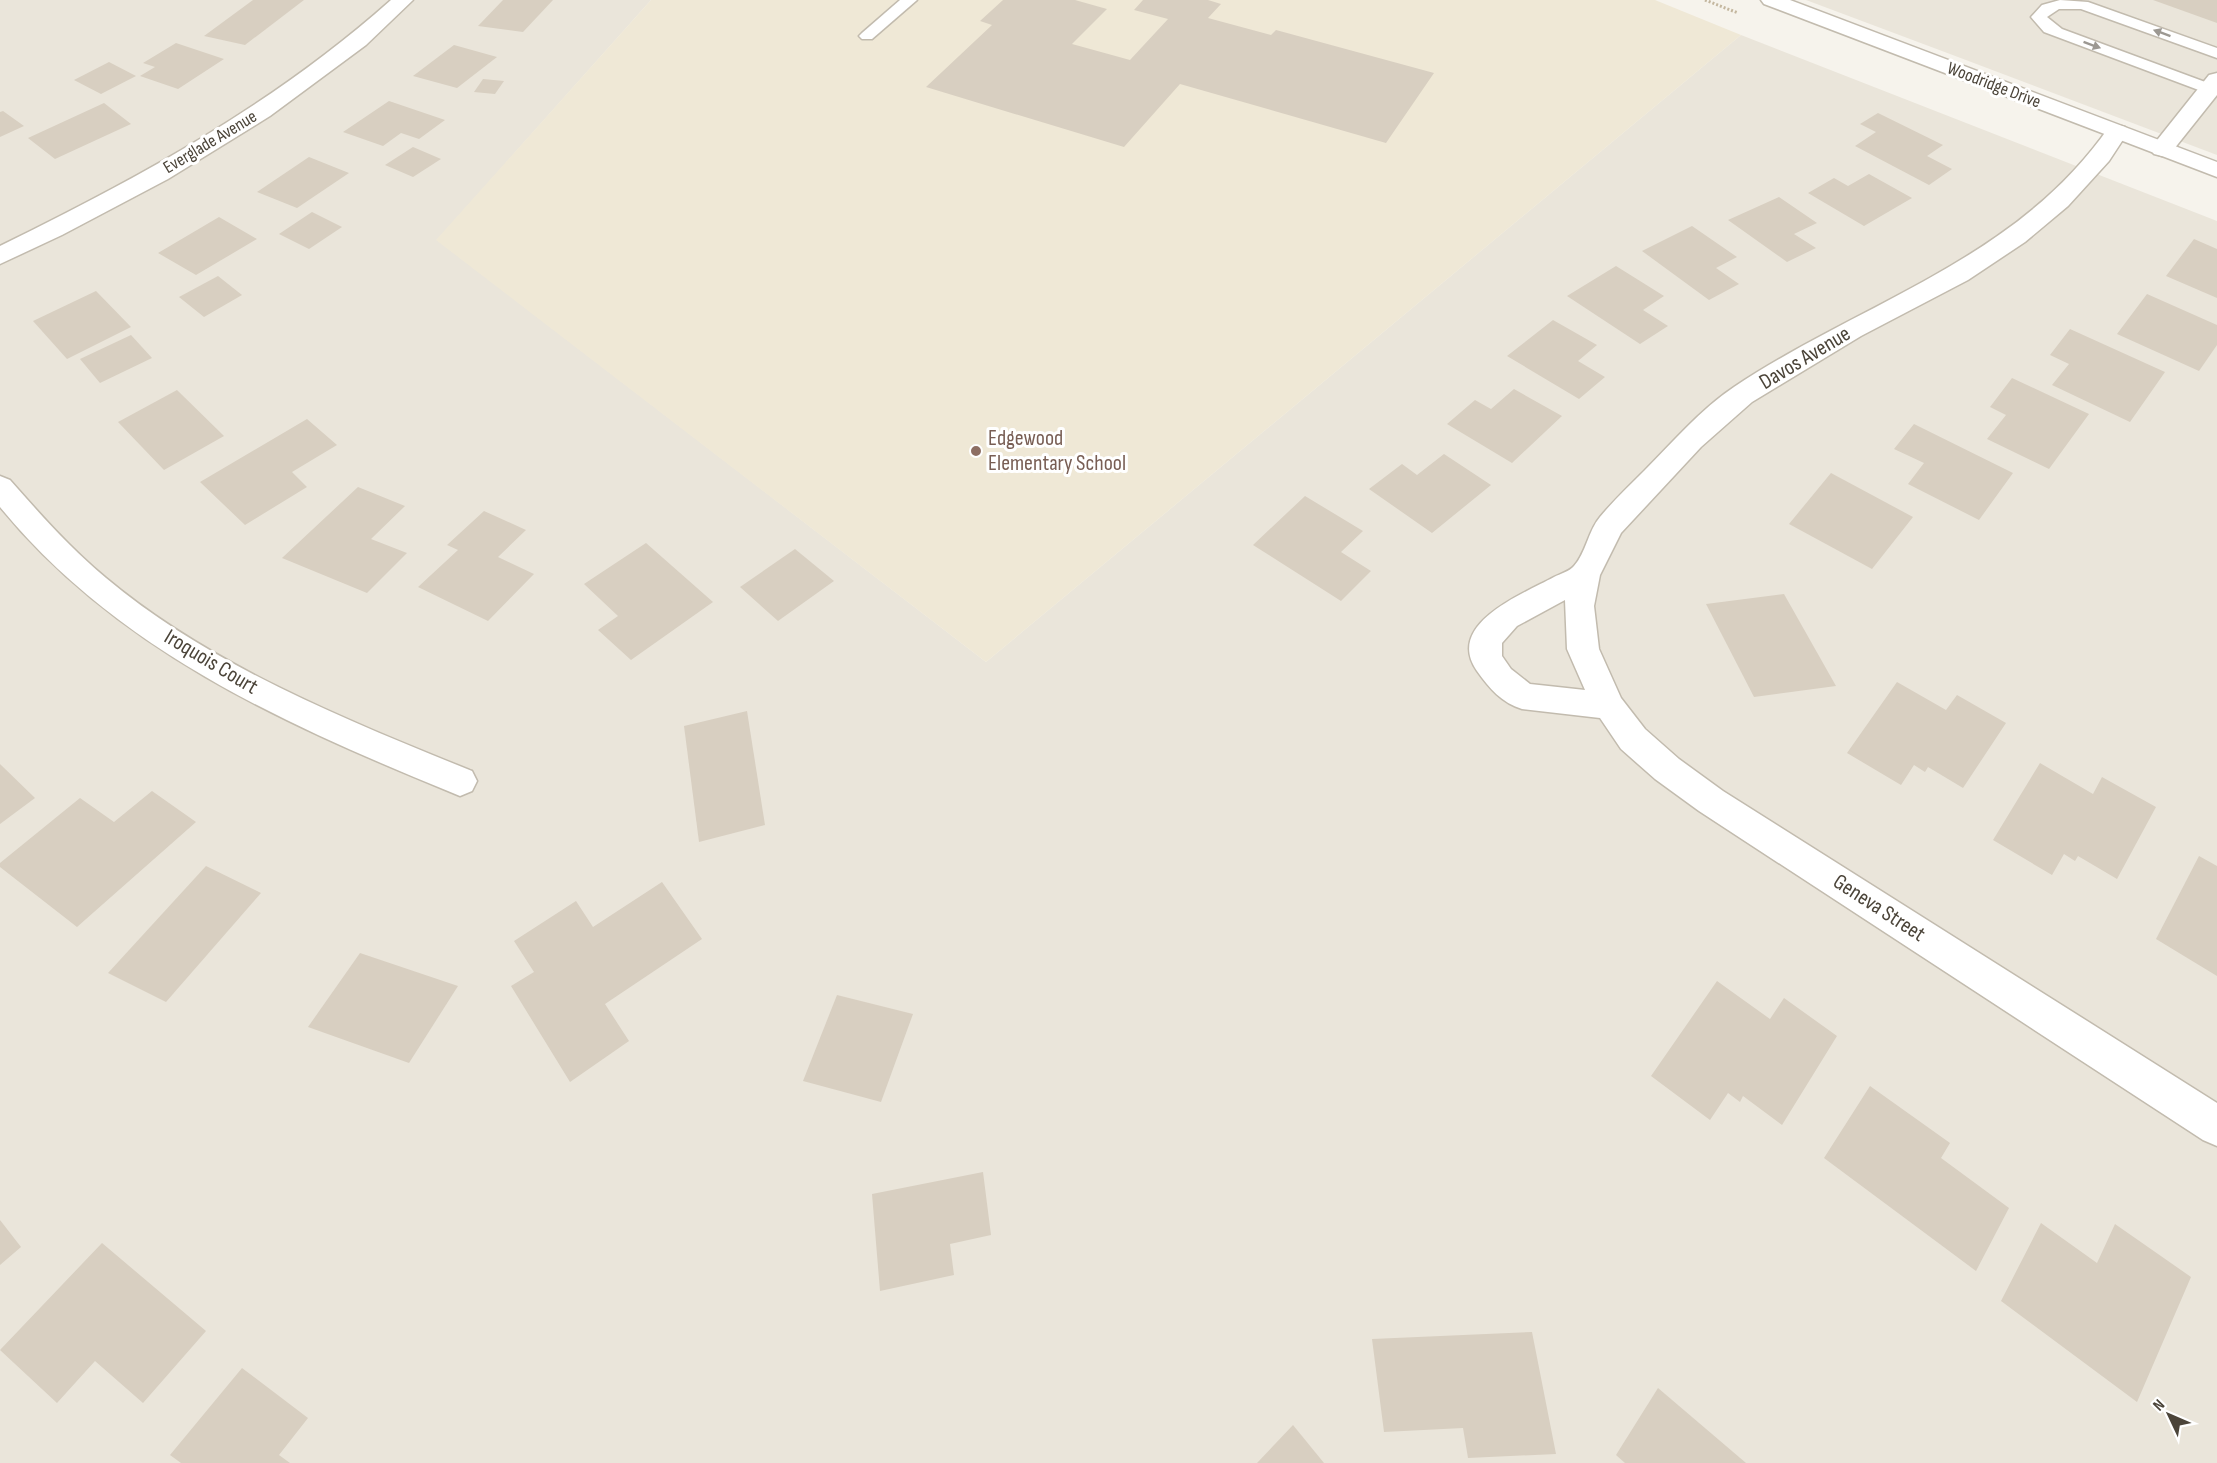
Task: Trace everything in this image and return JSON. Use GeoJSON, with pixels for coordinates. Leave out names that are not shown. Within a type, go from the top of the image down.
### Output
{"type":"FeatureCollection","features":[{"type":"Feature","properties":{"kind":"street","name":"Everglade Avenue"},"geometry":{"type":"LineString","coordinates":[[0,256],[83,215],[183,160],[264,109],[328,64],[403,0]]}},
{"type":"Feature","properties":{"kind":"street","name":"Woodridge Drive"},"geometry":{"type":"LineString","coordinates":[[1771,0],[2217,170]]}},
{"type":"Feature","properties":{"kind":"street"},"geometry":{"type":"LineString","coordinates":[[2162,149],[2213,84]]}},
{"type":"Feature","properties":{"kind":"street","name":"Davos Avenue"},"geometry":{"type":"LineString","coordinates":[[1582,649],[1579,606],[1585,575],[1609,526],[1691,440],[1742,395],[1852,330],[1959,274],[2016,237],[2060,201],[2101,156],[2117,132]]}},
{"type":"Feature","properties":{"kind":"street","name":"Iroquois Court"},"geometry":{"type":"LineString","coordinates":[[0,487],[32,526],[73,566],[129,613],[274,700],[358,740],[460,781]]}},
{"type":"Feature","properties":{"kind":"street"},"geometry":{"type":"LineString","coordinates":[[1585,575],[1506,617],[1486,639],[1486,659],[1500,678],[1522,696],[1609,706]]}},
{"type":"Feature","properties":{"kind":"street","name":"Geneva Street"},"geometry":{"type":"LineString","coordinates":[[1582,649],[1609,706],[1633,740],[1667,769],[1712,801],[2217,1126]]}},
{"type":"Feature","properties":{"kind":"lane"},"geometry":{"type":"LineString","coordinates":[[867,36],[909,0]]}},
{"type":"Feature","properties":{"kind":"lane"},"geometry":{"type":"LineString","coordinates":[[2213,84],[2064,35],[2050,29],[2042,23],[2039,17],[2054,5],[2068,3],[2083,5],[2217,53]]}},
{"type":"Feature","properties":{"kind":"shaded area"},"geometry":{"type":"Polygon","coordinates":[[[0,0],[651,0],[437,240],[986,662],[1741,35],[2217,221],[2217,1463],[0,1463],[0,0]]]}},
{"type":"Feature","properties":{"kind":"shaded area","name":"Edgewood Elementary School"},"geometry":{"type":"Polygon","coordinates":[[[651,0],[1655,0],[1741,35],[986,662],[436,240],[651,0]]]}},
{"type":"Feature","properties":{"kind":"shaded area"},"geometry":{"type":"Polygon","coordinates":[[[1806,0],[2217,0],[2217,155],[1950,54],[1806,0]]]}},
{"type":"Feature","properties":{"kind":"building"},"geometry":{"type":"Polygon","coordinates":[[[253,0],[304,0],[245,45],[204,36],[253,0]]]}},
{"type":"Feature","properties":{"kind":"building"},"geometry":{"type":"Polygon","coordinates":[[[503,0],[553,0],[523,32],[478,26],[503,0]]]}},
{"type":"Feature","properties":{"kind":"building"},"geometry":{"type":"Polygon","coordinates":[[[1003,0],[1075,0],[1107,9],[1072,44],[1130,60],[1168,19],[1134,10],[1143,0],[1208,0],[1221,4],[1208,18],[1271,35],[1276,30],[1434,73],[1386,143],[1180,84],[1124,147],[926,87],[992,25],[980,21],[1003,0]]]}},
{"type":"Feature","properties":{"kind":"building"},"geometry":{"type":"Polygon","coordinates":[[[2153,0],[2217,0],[2217,23],[2153,0]]]}},
{"type":"Feature","properties":{"kind":"building"},"geometry":{"type":"Polygon","coordinates":[[[176,43],[224,59],[178,89],[140,76],[155,67],[143,63],[176,43]]]}},
{"type":"Feature","properties":{"kind":"building"},"geometry":{"type":"Polygon","coordinates":[[[454,45],[497,57],[457,88],[413,76],[454,45]]]}},
{"type":"Feature","properties":{"kind":"building"},"geometry":{"type":"Polygon","coordinates":[[[109,62],[136,76],[101,94],[74,80],[109,62]]]}},
{"type":"Feature","properties":{"kind":"building"},"geometry":{"type":"Polygon","coordinates":[[[483,79],[504,81],[495,94],[474,92],[483,79]]]}},
{"type":"Feature","properties":{"kind":"building"},"geometry":{"type":"Polygon","coordinates":[[[389,101],[445,120],[419,139],[401,133],[383,146],[343,132],[389,101]]]}},
{"type":"Feature","properties":{"kind":"building"},"geometry":{"type":"Polygon","coordinates":[[[104,103],[131,124],[55,159],[28,138],[104,103]]]}},
{"type":"Feature","properties":{"kind":"building"},"geometry":{"type":"Polygon","coordinates":[[[3,111],[24,126],[0,137],[0,112],[3,111]]]}},
{"type":"Feature","properties":{"kind":"building"},"geometry":{"type":"Polygon","coordinates":[[[1878,113],[1943,145],[1927,156],[1952,169],[1929,185],[1855,146],[1876,132],[1860,124],[1878,113]]]}},
{"type":"Feature","properties":{"kind":"building"},"geometry":{"type":"Polygon","coordinates":[[[413,147],[441,159],[413,177],[385,165],[413,147]]]}},
{"type":"Feature","properties":{"kind":"building"},"geometry":{"type":"Polygon","coordinates":[[[309,157],[349,173],[297,208],[257,192],[309,157]]]}},
{"type":"Feature","properties":{"kind":"building"},"geometry":{"type":"Polygon","coordinates":[[[1869,174],[1912,198],[1864,226],[1808,193],[1834,178],[1848,186],[1869,174]]]}},
{"type":"Feature","properties":{"kind":"building"},"geometry":{"type":"Polygon","coordinates":[[[1779,197],[1817,223],[1794,234],[1816,248],[1787,262],[1728,220],[1779,197]]]}},
{"type":"Feature","properties":{"kind":"building"},"geometry":{"type":"Polygon","coordinates":[[[312,212],[342,227],[309,249],[279,234],[312,212]]]}},
{"type":"Feature","properties":{"kind":"building"},"geometry":{"type":"Polygon","coordinates":[[[219,217],[257,239],[196,275],[158,253],[219,217]]]}},
{"type":"Feature","properties":{"kind":"building"},"geometry":{"type":"Polygon","coordinates":[[[1692,226],[1737,257],[1716,268],[1739,284],[1709,300],[1642,251],[1692,226]]]}},
{"type":"Feature","properties":{"kind":"building"},"geometry":{"type":"Polygon","coordinates":[[[2194,239],[2217,249],[2217,298],[2166,276],[2194,239]]]}},
{"type":"Feature","properties":{"kind":"building"},"geometry":{"type":"Polygon","coordinates":[[[1616,266],[1664,296],[1643,310],[1668,326],[1640,344],[1567,296],[1616,266]]]}},
{"type":"Feature","properties":{"kind":"building"},"geometry":{"type":"Polygon","coordinates":[[[218,276],[242,295],[204,317],[179,297],[218,276]]]}},
{"type":"Feature","properties":{"kind":"building"},"geometry":{"type":"Polygon","coordinates":[[[96,291],[131,327],[67,359],[33,321],[96,291]]]}},
{"type":"Feature","properties":{"kind":"building"},"geometry":{"type":"Polygon","coordinates":[[[2147,294],[2217,325],[2217,345],[2199,371],[2117,334],[2147,294]]]}},
{"type":"Feature","properties":{"kind":"building"},"geometry":{"type":"Polygon","coordinates":[[[1553,320],[1597,345],[1578,361],[1605,377],[1579,399],[1507,356],[1553,320]]]}},
{"type":"Feature","properties":{"kind":"building"},"geometry":{"type":"Polygon","coordinates":[[[2070,329],[2165,372],[2130,422],[2052,385],[2069,364],[2050,355],[2070,329]]]}},
{"type":"Feature","properties":{"kind":"building"},"geometry":{"type":"Polygon","coordinates":[[[131,335],[152,358],[100,383],[80,359],[131,335]]]}},
{"type":"Feature","properties":{"kind":"building"},"geometry":{"type":"Polygon","coordinates":[[[2012,378],[2089,414],[2049,469],[1987,439],[2006,415],[1990,407],[2012,378]]]}},
{"type":"Feature","properties":{"kind":"building"},"geometry":{"type":"Polygon","coordinates":[[[1514,389],[1562,416],[1512,463],[1447,424],[1475,400],[1491,409],[1514,389]]]}},
{"type":"Feature","properties":{"kind":"building"},"geometry":{"type":"Polygon","coordinates":[[[177,390],[224,436],[164,470],[118,422],[177,390]]]}},
{"type":"Feature","properties":{"kind":"building"},"geometry":{"type":"Polygon","coordinates":[[[307,419],[337,445],[292,472],[307,487],[245,525],[200,482],[307,419]]]}},
{"type":"Feature","properties":{"kind":"building"},"geometry":{"type":"Polygon","coordinates":[[[1914,424],[2013,473],[1979,520],[1908,484],[1924,463],[1894,449],[1914,424]]]}},
{"type":"Feature","properties":{"kind":"building"},"geometry":{"type":"Polygon","coordinates":[[[1444,454],[1491,485],[1432,533],[1369,489],[1402,464],[1417,475],[1444,454]]]}},
{"type":"Feature","properties":{"kind":"building"},"geometry":{"type":"Polygon","coordinates":[[[1831,473],[1913,517],[1872,569],[1789,524],[1831,473]]]}},
{"type":"Feature","properties":{"kind":"building"},"geometry":{"type":"Polygon","coordinates":[[[358,487],[405,506],[371,539],[407,553],[367,593],[282,558],[358,487]]]}},
{"type":"Feature","properties":{"kind":"building"},"geometry":{"type":"Polygon","coordinates":[[[1305,496],[1363,531],[1341,552],[1371,571],[1341,601],[1253,545],[1305,496]]]}},
{"type":"Feature","properties":{"kind":"building"},"geometry":{"type":"Polygon","coordinates":[[[484,511],[526,530],[498,557],[534,574],[488,621],[418,587],[458,550],[447,545],[484,511]]]}},
{"type":"Feature","properties":{"kind":"building"},"geometry":{"type":"Polygon","coordinates":[[[646,543],[713,602],[631,660],[598,630],[618,616],[584,584],[646,543]]]}},
{"type":"Feature","properties":{"kind":"building"},"geometry":{"type":"Polygon","coordinates":[[[795,549],[834,581],[778,621],[740,587],[795,549]]]}},
{"type":"Feature","properties":{"kind":"building"},"geometry":{"type":"Polygon","coordinates":[[[1784,594],[1836,686],[1754,697],[1706,604],[1784,594]]]}},
{"type":"Feature","properties":{"kind":"building"},"geometry":{"type":"Polygon","coordinates":[[[1897,682],[1946,710],[1957,695],[2006,723],[1963,788],[1928,767],[1925,772],[1914,765],[1901,785],[1847,753],[1897,682]]]}},
{"type":"Feature","properties":{"kind":"building"},"geometry":{"type":"Polygon","coordinates":[[[747,711],[765,825],[699,842],[684,726],[747,711]]]}},
{"type":"Feature","properties":{"kind":"building"},"geometry":{"type":"Polygon","coordinates":[[[2040,763],[2093,794],[2102,777],[2156,807],[2117,879],[2078,856],[2075,861],[2064,854],[2052,875],[1993,840],[2040,763]]]}},
{"type":"Feature","properties":{"kind":"building"},"geometry":{"type":"Polygon","coordinates":[[[0,764],[35,798],[0,824],[0,764]]]}},
{"type":"Feature","properties":{"kind":"building"},"geometry":{"type":"Polygon","coordinates":[[[152,791],[196,822],[77,927],[0,867],[0,863],[80,798],[114,822],[152,791]]]}},
{"type":"Feature","properties":{"kind":"building"},"geometry":{"type":"Polygon","coordinates":[[[2199,856],[2217,866],[2217,976],[2156,939],[2199,856]]]}},
{"type":"Feature","properties":{"kind":"building"},"geometry":{"type":"Polygon","coordinates":[[[206,866],[261,893],[166,1002],[108,973],[206,866]]]}},
{"type":"Feature","properties":{"kind":"building"},"geometry":{"type":"Polygon","coordinates":[[[662,882],[702,939],[605,1004],[629,1041],[570,1082],[511,986],[534,972],[514,941],[576,901],[593,927],[662,882]]]}},
{"type":"Feature","properties":{"kind":"building"},"geometry":{"type":"Polygon","coordinates":[[[360,953],[458,986],[409,1063],[308,1027],[360,953]]]}},
{"type":"Feature","properties":{"kind":"building"},"geometry":{"type":"Polygon","coordinates":[[[1717,981],[1770,1019],[1784,998],[1837,1036],[1782,1125],[1743,1096],[1740,1102],[1728,1093],[1710,1120],[1651,1076],[1717,981]]]}},
{"type":"Feature","properties":{"kind":"building"},"geometry":{"type":"Polygon","coordinates":[[[837,995],[913,1014],[881,1102],[803,1081],[837,995]]]}},
{"type":"Feature","properties":{"kind":"building"},"geometry":{"type":"Polygon","coordinates":[[[1870,1086],[1950,1143],[1941,1158],[2009,1208],[1976,1271],[1824,1158],[1870,1086]]]}},
{"type":"Feature","properties":{"kind":"building"},"geometry":{"type":"Polygon","coordinates":[[[983,1172],[991,1235],[950,1244],[954,1275],[880,1291],[872,1194],[983,1172]]]}},
{"type":"Feature","properties":{"kind":"building"},"geometry":{"type":"Polygon","coordinates":[[[0,1220],[21,1247],[0,1265],[0,1220]]]}},
{"type":"Feature","properties":{"kind":"building"},"geometry":{"type":"Polygon","coordinates":[[[2041,1223],[2097,1263],[2115,1224],[2191,1277],[2137,1402],[2001,1301],[2041,1223]]]}},
{"type":"Feature","properties":{"kind":"building"},"geometry":{"type":"Polygon","coordinates":[[[102,1243],[206,1331],[143,1403],[95,1361],[57,1403],[0,1350],[102,1243]]]}},
{"type":"Feature","properties":{"kind":"building"},"geometry":{"type":"Polygon","coordinates":[[[1532,1332],[1556,1454],[1468,1458],[1463,1428],[1384,1432],[1372,1339],[1532,1332]]]}},
{"type":"Feature","properties":{"kind":"building"},"geometry":{"type":"Polygon","coordinates":[[[242,1368],[308,1418],[279,1455],[290,1463],[181,1463],[170,1455],[242,1368]]]}},
{"type":"Feature","properties":{"kind":"building"},"geometry":{"type":"Polygon","coordinates":[[[1658,1388],[1746,1463],[1625,1463],[1616,1455],[1658,1388]]]}},
{"type":"Feature","properties":{"kind":"building"},"geometry":{"type":"Polygon","coordinates":[[[1293,1425],[1324,1463],[1257,1463],[1293,1425]]]}},
{"type":"Feature","properties":{"kind":"place","name":"Edgewood Elementary School"},"geometry":{"type":"Point","coordinates":[976,451]}}]}
